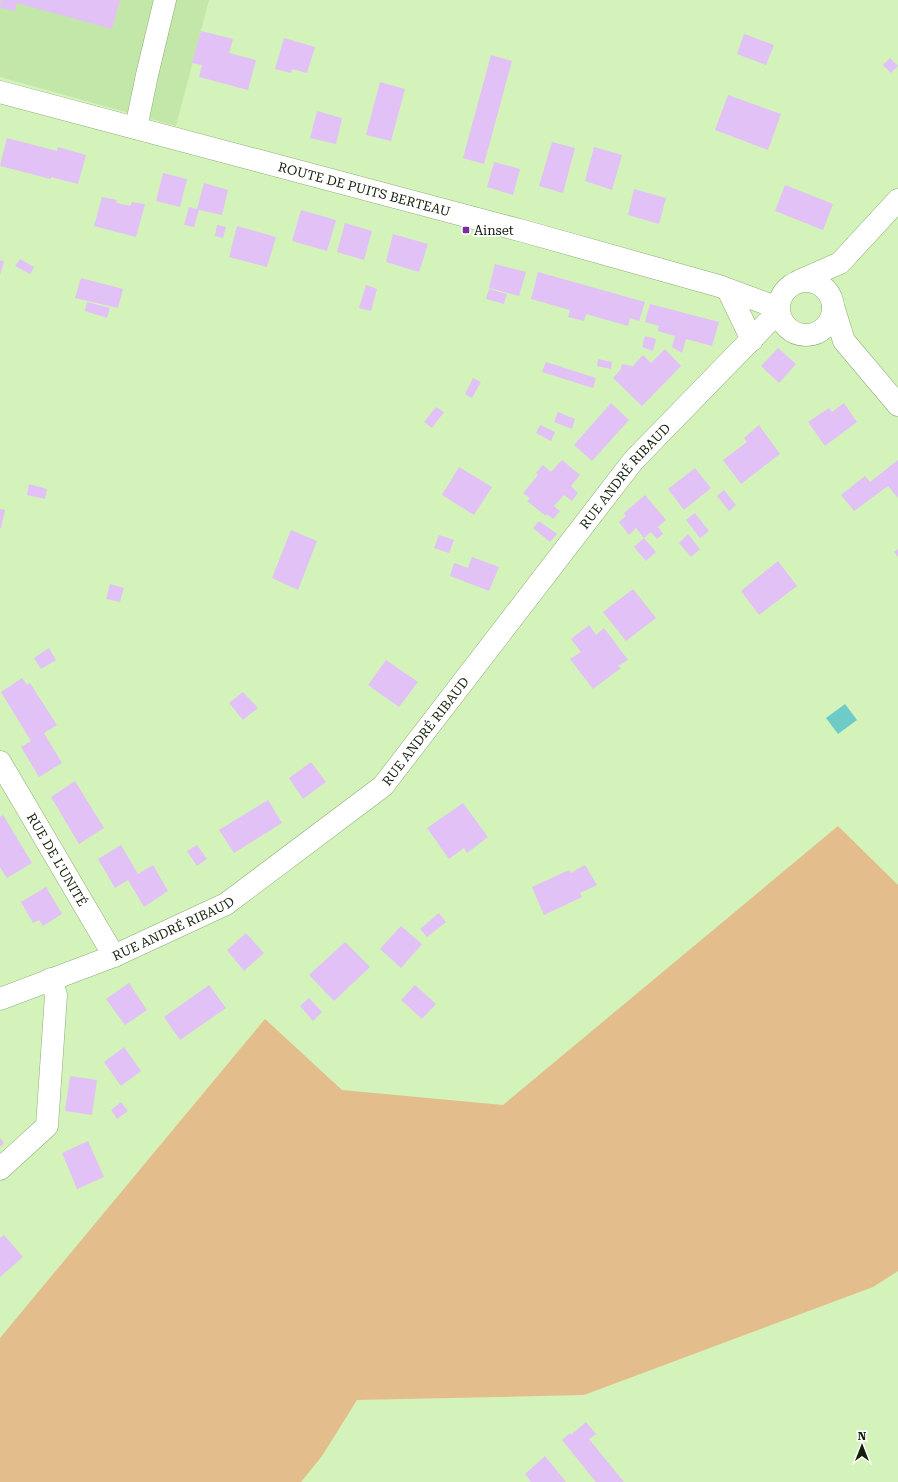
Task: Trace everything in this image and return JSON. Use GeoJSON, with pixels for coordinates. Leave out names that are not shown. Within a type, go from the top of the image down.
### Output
{"type":"FeatureCollection","features":[{"type":"Feature","properties":{"kind":"street"},"geometry":{"type":"LineString","coordinates":[[136,128],[146,75],[165,0]]}},
{"type":"Feature","properties":{"kind":"street","name":"ROUTE DE PUITS BERTEAU"},"geometry":{"type":"LineString","coordinates":[[0,92],[523,231],[712,284],[728,290],[785,298]]}},
{"type":"Feature","properties":{"kind":"street"},"geometry":{"type":"LineString","coordinates":[[785,298],[840,263],[898,200]]}},
{"type":"Feature","properties":{"kind":"street"},"geometry":{"type":"LineString","coordinates":[[728,290],[752,340],[795,333],[812,335],[820,332],[830,320],[832,301],[840,263]]}},
{"type":"Feature","properties":{"kind":"street"},"geometry":{"type":"LineString","coordinates":[[795,333],[787,328],[781,321],[785,298],[809,280],[818,283],[826,289],[832,301],[844,341],[898,405]]}},
{"type":"Feature","properties":{"kind":"street","name":"RUE ANDRÉ RIBAUD"},"geometry":{"type":"LineString","coordinates":[[0,999],[114,956],[226,904],[383,786],[633,461],[752,340],[785,298]]}},
{"type":"Feature","properties":{"kind":"street"},"geometry":{"type":"LineString","coordinates":[[820,332],[844,341]]}},
{"type":"Feature","properties":{"kind":"street","name":"RUE DE L'UNITÉ"},"geometry":{"type":"LineString","coordinates":[[0,762],[114,956]]}},
{"type":"Feature","properties":{"kind":"street"},"geometry":{"type":"LineString","coordinates":[[0,1169],[47,1126],[56,995],[52,979]]}},
{"type":"Feature","properties":{"kind":"shaded area"},"geometry":{"type":"Polygon","coordinates":[[[0,0],[209,0],[176,126],[0,77],[0,0]]]}},
{"type":"Feature","properties":{"kind":"shaded area"},"geometry":{"type":"Polygon","coordinates":[[[838,826],[898,885],[898,1271],[873,1287],[584,1395],[357,1400],[322,1456],[301,1482],[0,1482],[0,1338],[265,1019],[342,1090],[503,1105],[838,826]]]}},
{"type":"Feature","properties":{"kind":"water"},"geometry":{"type":"Polygon","coordinates":[[[845,704],[857,720],[838,734],[826,718],[845,704]]]}},
{"type":"Feature","properties":{"kind":"building"},"geometry":{"type":"Polygon","coordinates":[[[1,0],[120,0],[112,29],[17,3],[15,11],[0,8],[1,0]]]}},
{"type":"Feature","properties":{"kind":"building"},"geometry":{"type":"Polygon","coordinates":[[[201,31],[233,39],[229,53],[256,60],[248,90],[199,77],[202,65],[192,63],[201,31]]]}},
{"type":"Feature","properties":{"kind":"building"},"geometry":{"type":"Polygon","coordinates":[[[744,34],[774,45],[766,65],[737,54],[744,34]]]}},
{"type":"Feature","properties":{"kind":"building"},"geometry":{"type":"Polygon","coordinates":[[[284,38],[315,47],[307,73],[292,69],[291,73],[275,69],[284,38]]]}},
{"type":"Feature","properties":{"kind":"building"},"geometry":{"type":"Polygon","coordinates":[[[491,55],[512,61],[484,164],[463,158],[491,55]]]}},
{"type":"Feature","properties":{"kind":"building"},"geometry":{"type":"Polygon","coordinates":[[[890,58],[898,66],[891,73],[883,65],[890,58]]]}},
{"type":"Feature","properties":{"kind":"building"},"geometry":{"type":"Polygon","coordinates":[[[380,82],[405,89],[391,141],[366,135],[380,82]]]}},
{"type":"Feature","properties":{"kind":"building"},"geometry":{"type":"Polygon","coordinates":[[[728,95],[781,114],[768,150],[715,130],[728,95]]]}},
{"type":"Feature","properties":{"kind":"building"},"geometry":{"type":"Polygon","coordinates":[[[317,111],[342,118],[336,144],[310,138],[317,111]]]}},
{"type":"Feature","properties":{"kind":"building"},"geometry":{"type":"Polygon","coordinates":[[[7,138],[57,151],[58,147],[86,155],[78,184],[0,166],[7,138]]]}},
{"type":"Feature","properties":{"kind":"building"},"geometry":{"type":"Polygon","coordinates":[[[552,142],[575,148],[563,193],[539,186],[552,142]]]}},
{"type":"Feature","properties":{"kind":"building"},"geometry":{"type":"Polygon","coordinates":[[[594,147],[622,155],[612,190],[585,181],[594,147]]]}},
{"type":"Feature","properties":{"kind":"building"},"geometry":{"type":"Polygon","coordinates":[[[494,162],[520,169],[513,195],[487,187],[494,162]]]}},
{"type":"Feature","properties":{"kind":"building"},"geometry":{"type":"Polygon","coordinates":[[[163,173],[187,179],[180,207],[156,201],[163,173]]]}},
{"type":"Feature","properties":{"kind":"building"},"geometry":{"type":"Polygon","coordinates":[[[204,183],[228,190],[222,215],[199,210],[194,227],[184,225],[189,207],[197,209],[204,183]]]}},
{"type":"Feature","properties":{"kind":"building"},"geometry":{"type":"Polygon","coordinates":[[[785,185],[833,204],[823,230],[775,211],[785,185]]]}},
{"type":"Feature","properties":{"kind":"building"},"geometry":{"type":"Polygon","coordinates":[[[634,189],[666,198],[659,224],[628,215],[634,189]]]}},
{"type":"Feature","properties":{"kind":"building"},"geometry":{"type":"Polygon","coordinates":[[[102,197],[117,200],[116,203],[130,206],[132,202],[145,204],[136,237],[94,226],[102,197]]]}},
{"type":"Feature","properties":{"kind":"building"},"geometry":{"type":"Polygon","coordinates":[[[301,210],[336,220],[327,251],[292,241],[301,210]]]}},
{"type":"Feature","properties":{"kind":"building"},"geometry":{"type":"Polygon","coordinates":[[[345,223],[372,231],[364,260],[337,252],[345,223]]]}},
{"type":"Feature","properties":{"kind":"building"},"geometry":{"type":"Polygon","coordinates":[[[217,225],[226,227],[223,238],[215,236],[217,225]]]}},
{"type":"Feature","properties":{"kind":"building"},"geometry":{"type":"Polygon","coordinates":[[[237,226],[276,237],[267,267],[229,257],[237,226]]]}},
{"type":"Feature","properties":{"kind":"building"},"geometry":{"type":"Polygon","coordinates":[[[393,234],[428,244],[419,272],[386,262],[393,234]]]}},
{"type":"Feature","properties":{"kind":"building"},"geometry":{"type":"Polygon","coordinates":[[[20,259],[34,267],[30,274],[15,266],[20,259]]]}},
{"type":"Feature","properties":{"kind":"building"},"geometry":{"type":"Polygon","coordinates":[[[0,260],[4,261],[0,275],[0,260]]]}},
{"type":"Feature","properties":{"kind":"building"},"geometry":{"type":"Polygon","coordinates":[[[495,264],[526,272],[519,296],[489,288],[495,264]]]}},
{"type":"Feature","properties":{"kind":"building"},"geometry":{"type":"Polygon","coordinates":[[[538,272],[645,302],[639,321],[630,318],[628,326],[586,314],[584,321],[568,317],[570,310],[531,299],[538,272]]]}},
{"type":"Feature","properties":{"kind":"building"},"geometry":{"type":"Polygon","coordinates":[[[81,278],[123,289],[118,308],[75,298],[81,278]]]}},
{"type":"Feature","properties":{"kind":"building"},"geometry":{"type":"Polygon","coordinates":[[[366,285],[377,289],[371,311],[359,308],[366,285]]]}},
{"type":"Feature","properties":{"kind":"building"},"geometry":{"type":"Polygon","coordinates":[[[489,289],[507,294],[504,304],[486,299],[489,289]]]}},
{"type":"Feature","properties":{"kind":"building"},"geometry":{"type":"Polygon","coordinates":[[[87,302],[110,308],[107,318],[85,311],[87,302]]]}},
{"type":"Feature","properties":{"kind":"building"},"geometry":{"type":"Polygon","coordinates":[[[650,304],[719,322],[712,346],[686,339],[682,353],[672,347],[675,336],[658,331],[659,326],[645,322],[650,304]]]}},
{"type":"Feature","properties":{"kind":"building"},"geometry":{"type":"Polygon","coordinates":[[[645,336],[656,339],[653,351],[642,347],[645,336]]]}},
{"type":"Feature","properties":{"kind":"building"},"geometry":{"type":"Polygon","coordinates":[[[778,348],[796,364],[779,383],[761,366],[778,348]]]}},
{"type":"Feature","properties":{"kind":"building"},"geometry":{"type":"Polygon","coordinates":[[[665,349],[681,366],[642,406],[613,378],[621,369],[622,364],[633,366],[643,355],[651,363],[665,349]]]}},
{"type":"Feature","properties":{"kind":"building"},"geometry":{"type":"Polygon","coordinates":[[[598,359],[612,362],[611,369],[597,366],[598,359]]]}},
{"type":"Feature","properties":{"kind":"building"},"geometry":{"type":"Polygon","coordinates":[[[546,362],[596,378],[593,388],[542,372],[546,362]]]}},
{"type":"Feature","properties":{"kind":"building"},"geometry":{"type":"Polygon","coordinates":[[[473,378],[481,382],[472,398],[465,394],[473,378]]]}},
{"type":"Feature","properties":{"kind":"building"},"geometry":{"type":"Polygon","coordinates":[[[611,403],[629,420],[592,461],[574,445],[611,403]]]}},
{"type":"Feature","properties":{"kind":"building"},"geometry":{"type":"Polygon","coordinates":[[[844,403],[857,422],[825,446],[808,422],[829,408],[832,412],[844,403]]]}},
{"type":"Feature","properties":{"kind":"building"},"geometry":{"type":"Polygon","coordinates":[[[436,407],[444,412],[432,428],[424,422],[436,407]]]}},
{"type":"Feature","properties":{"kind":"building"},"geometry":{"type":"Polygon","coordinates":[[[558,412],[575,419],[572,429],[554,422],[558,412]]]}},
{"type":"Feature","properties":{"kind":"building"},"geometry":{"type":"Polygon","coordinates":[[[540,425],[555,432],[551,441],[536,433],[540,425]]]}},
{"type":"Feature","properties":{"kind":"building"},"geometry":{"type":"Polygon","coordinates":[[[759,425],[780,454],[741,484],[723,460],[747,442],[744,438],[759,425]]]}},
{"type":"Feature","properties":{"kind":"building"},"geometry":{"type":"Polygon","coordinates":[[[562,460],[580,475],[571,486],[578,493],[572,501],[564,495],[554,506],[560,511],[553,519],[547,514],[546,516],[527,501],[530,498],[523,493],[538,475],[536,473],[543,465],[551,472],[562,460]]]}},
{"type":"Feature","properties":{"kind":"building"},"geometry":{"type":"Polygon","coordinates":[[[898,460],[898,498],[888,486],[854,511],[841,495],[865,476],[870,482],[898,460]]]}},
{"type":"Feature","properties":{"kind":"building"},"geometry":{"type":"Polygon","coordinates":[[[459,467],[492,487],[474,515],[442,495],[459,467]]]}},
{"type":"Feature","properties":{"kind":"building"},"geometry":{"type":"Polygon","coordinates":[[[695,468],[711,488],[684,510],[668,489],[695,468]]]}},
{"type":"Feature","properties":{"kind":"building"},"geometry":{"type":"Polygon","coordinates":[[[29,484],[47,489],[45,499],[27,495],[29,484]]]}},
{"type":"Feature","properties":{"kind":"building"},"geometry":{"type":"Polygon","coordinates":[[[724,490],[736,505],[729,511],[717,496],[724,490]]]}},
{"type":"Feature","properties":{"kind":"building"},"geometry":{"type":"Polygon","coordinates":[[[645,495],[666,520],[658,527],[663,534],[657,539],[651,532],[644,538],[636,528],[629,535],[619,522],[626,516],[624,513],[645,495]]]}},
{"type":"Feature","properties":{"kind":"building"},"geometry":{"type":"Polygon","coordinates":[[[0,509],[5,510],[1,528],[0,528],[0,509]]]}},
{"type":"Feature","properties":{"kind":"building"},"geometry":{"type":"Polygon","coordinates":[[[695,513],[709,531],[700,538],[686,520],[695,513]]]}},
{"type":"Feature","properties":{"kind":"building"},"geometry":{"type":"Polygon","coordinates":[[[539,521],[557,534],[550,542],[533,528],[539,521]]]}},
{"type":"Feature","properties":{"kind":"building"},"geometry":{"type":"Polygon","coordinates":[[[291,530],[317,541],[298,590],[272,578],[291,530]]]}},
{"type":"Feature","properties":{"kind":"building"},"geometry":{"type":"Polygon","coordinates":[[[688,534],[700,549],[691,557],[679,543],[688,534]]]}},
{"type":"Feature","properties":{"kind":"building"},"geometry":{"type":"Polygon","coordinates":[[[439,535],[454,540],[449,553],[434,548],[439,535]]]}},
{"type":"Feature","properties":{"kind":"building"},"geometry":{"type":"Polygon","coordinates":[[[644,538],[656,552],[646,561],[634,547],[644,538]]]}},
{"type":"Feature","properties":{"kind":"building"},"geometry":{"type":"Polygon","coordinates":[[[898,549],[898,557],[894,552],[898,549]]]}},
{"type":"Feature","properties":{"kind":"building"},"geometry":{"type":"Polygon","coordinates":[[[472,557],[499,567],[489,591],[450,576],[454,563],[468,568],[472,557]]]}},
{"type":"Feature","properties":{"kind":"building"},"geometry":{"type":"Polygon","coordinates":[[[778,561],[797,586],[759,615],[741,591],[778,561]]]}},
{"type":"Feature","properties":{"kind":"building"},"geometry":{"type":"Polygon","coordinates":[[[110,584],[124,588],[120,602],[106,599],[110,584]]]}},
{"type":"Feature","properties":{"kind":"building"},"geometry":{"type":"Polygon","coordinates":[[[633,589],[656,618],[626,641],[603,612],[633,589]]]}},
{"type":"Feature","properties":{"kind":"building"},"geometry":{"type":"Polygon","coordinates":[[[589,625],[596,635],[604,628],[628,660],[618,666],[621,668],[593,689],[570,659],[581,652],[571,639],[589,625]]]}},
{"type":"Feature","properties":{"kind":"building"},"geometry":{"type":"Polygon","coordinates":[[[49,648],[56,660],[41,669],[34,658],[49,648]]]}},
{"type":"Feature","properties":{"kind":"building"},"geometry":{"type":"Polygon","coordinates":[[[386,660],[418,682],[399,707],[368,685],[386,660]]]}},
{"type":"Feature","properties":{"kind":"building"},"geometry":{"type":"Polygon","coordinates":[[[22,678],[27,685],[30,683],[57,725],[44,733],[62,763],[39,777],[21,747],[31,741],[1,692],[22,678]]]}},
{"type":"Feature","properties":{"kind":"building"},"geometry":{"type":"Polygon","coordinates":[[[243,692],[258,708],[243,720],[229,703],[243,692]]]}},
{"type":"Feature","properties":{"kind":"building"},"geometry":{"type":"Polygon","coordinates":[[[311,762],[326,782],[303,799],[289,778],[311,762]]]}},
{"type":"Feature","properties":{"kind":"building"},"geometry":{"type":"Polygon","coordinates":[[[75,781],[104,828],[79,844],[51,797],[75,781]]]}},
{"type":"Feature","properties":{"kind":"building"},"geometry":{"type":"Polygon","coordinates":[[[268,800],[282,823],[234,853],[219,830],[268,800]]]}},
{"type":"Feature","properties":{"kind":"building"},"geometry":{"type":"Polygon","coordinates":[[[463,803],[488,837],[467,853],[464,848],[449,859],[427,828],[463,803]]]}},
{"type":"Feature","properties":{"kind":"building"},"geometry":{"type":"Polygon","coordinates":[[[3,815],[32,863],[7,878],[0,867],[0,817],[3,815]]]}},
{"type":"Feature","properties":{"kind":"building"},"geometry":{"type":"Polygon","coordinates":[[[121,845],[138,874],[153,865],[168,891],[144,907],[128,880],[115,888],[98,859],[121,845]]]}},
{"type":"Feature","properties":{"kind":"building"},"geometry":{"type":"Polygon","coordinates":[[[197,845],[207,859],[197,866],[187,851],[197,845]]]}},
{"type":"Feature","properties":{"kind":"building"},"geometry":{"type":"Polygon","coordinates":[[[585,865],[597,885],[580,893],[582,897],[544,915],[532,887],[569,870],[571,873],[585,865]]]}},
{"type":"Feature","properties":{"kind":"building"},"geometry":{"type":"Polygon","coordinates":[[[46,887],[62,914],[43,926],[39,920],[33,923],[21,902],[46,887]]]}},
{"type":"Feature","properties":{"kind":"building"},"geometry":{"type":"Polygon","coordinates":[[[439,913],[446,922],[427,937],[420,929],[439,913]]]}},
{"type":"Feature","properties":{"kind":"building"},"geometry":{"type":"Polygon","coordinates":[[[401,926],[422,944],[401,968],[380,949],[401,926]]]}},
{"type":"Feature","properties":{"kind":"building"},"geometry":{"type":"Polygon","coordinates":[[[246,933],[264,953],[244,971],[227,950],[246,933]]]}},
{"type":"Feature","properties":{"kind":"building"},"geometry":{"type":"Polygon","coordinates":[[[345,942],[370,967],[334,1001],[309,975],[345,942]]]}},
{"type":"Feature","properties":{"kind":"building"},"geometry":{"type":"Polygon","coordinates":[[[129,983],[147,1010],[125,1025],[106,999],[129,983]]]}},
{"type":"Feature","properties":{"kind":"building"},"geometry":{"type":"Polygon","coordinates":[[[209,985],[226,1008],[180,1040],[164,1017],[209,985]]]}},
{"type":"Feature","properties":{"kind":"building"},"geometry":{"type":"Polygon","coordinates":[[[415,985],[436,1004],[422,1019],[401,1000],[415,985]]]}},
{"type":"Feature","properties":{"kind":"building"},"geometry":{"type":"Polygon","coordinates":[[[309,998],[322,1012],[313,1021],[300,1006],[309,998]]]}},
{"type":"Feature","properties":{"kind":"building"},"geometry":{"type":"Polygon","coordinates":[[[124,1047],[141,1071],[121,1086],[104,1062],[124,1047]]]}},
{"type":"Feature","properties":{"kind":"building"},"geometry":{"type":"Polygon","coordinates":[[[70,1076],[97,1080],[92,1115],[65,1111],[70,1076]]]}},
{"type":"Feature","properties":{"kind":"building"},"geometry":{"type":"Polygon","coordinates":[[[121,1102],[128,1111],[117,1119],[111,1110],[121,1102]]]}},
{"type":"Feature","properties":{"kind":"building"},"geometry":{"type":"Polygon","coordinates":[[[0,1138],[4,1143],[0,1147],[0,1138]]]}},
{"type":"Feature","properties":{"kind":"building"},"geometry":{"type":"Polygon","coordinates":[[[88,1141],[104,1177],[77,1189],[62,1153],[88,1141]]]}},
{"type":"Feature","properties":{"kind":"building"},"geometry":{"type":"Polygon","coordinates":[[[4,1235],[23,1257],[0,1277],[0,1238],[4,1235]]]}},
{"type":"Feature","properties":{"kind":"building"},"geometry":{"type":"Polygon","coordinates":[[[586,1422],[596,1434],[589,1439],[624,1482],[596,1482],[562,1440],[570,1433],[571,1435],[586,1422]]]}},
{"type":"Feature","properties":{"kind":"building"},"geometry":{"type":"Polygon","coordinates":[[[545,1456],[566,1482],[531,1482],[525,1474],[545,1456]]]}},
{"type":"Feature","properties":{"kind":"place","name":"Ainset"},"geometry":{"type":"Point","coordinates":[466,230]}}]}
